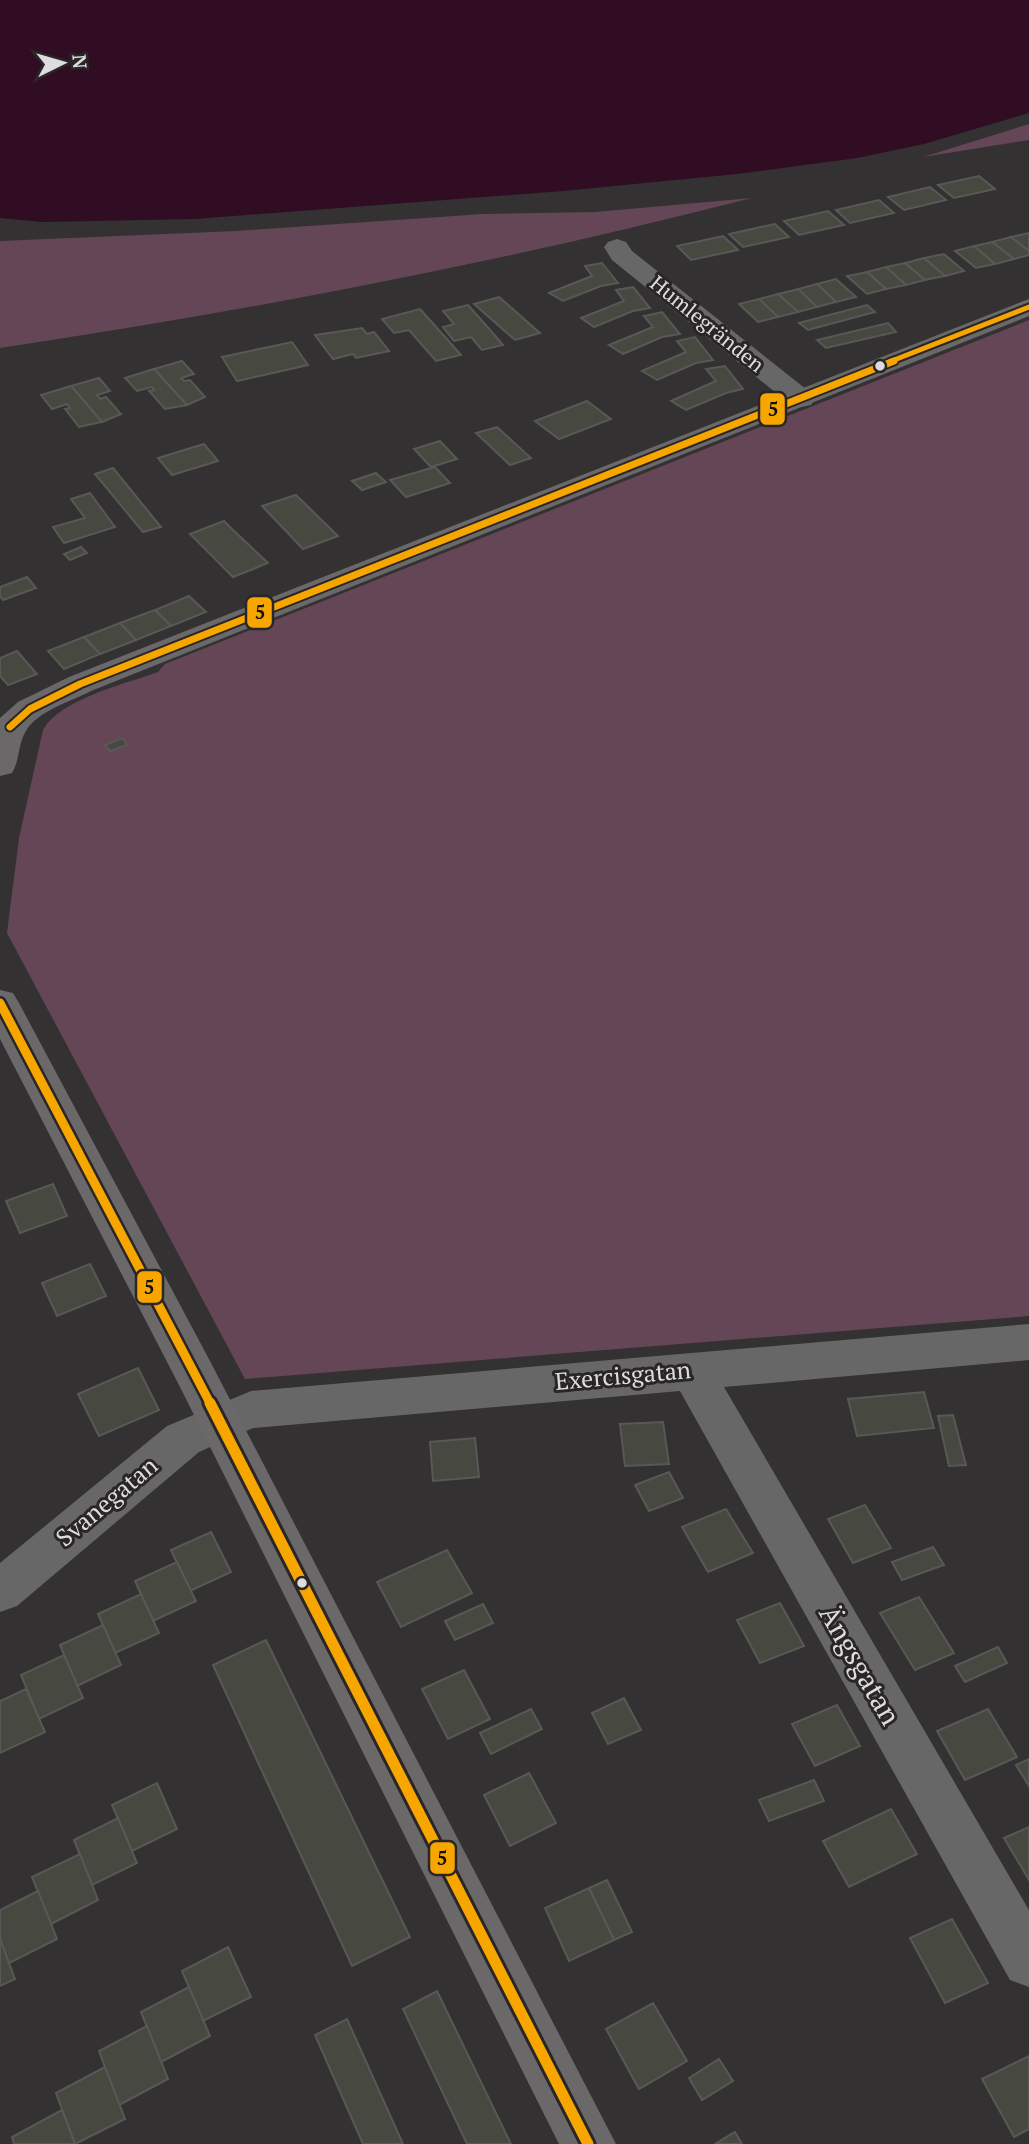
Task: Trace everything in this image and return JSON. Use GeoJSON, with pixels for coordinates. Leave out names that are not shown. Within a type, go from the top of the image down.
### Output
{"type":"FeatureCollection","features":[{"type":"Feature","properties":{"kind":"street","name":"Humlegränden"},"geometry":{"type":"LineString","coordinates":[[617,247],[621,255],[801,399]]}},
{"type":"Feature","properties":{"kind":"street"},"geometry":{"type":"LineString","coordinates":[[0,765],[5,729],[30,709],[80,684],[1029,307]]}},
{"type":"Feature","properties":{"kind":"street"},"geometry":{"type":"LineString","coordinates":[[1,1009],[218,1422],[588,2144]]}},
{"type":"Feature","properties":{"kind":"street","name":"Exercisgatan"},"geometry":{"type":"LineString","coordinates":[[218,1422],[251,1410],[1029,1342]]}},
{"type":"Feature","properties":{"kind":"street","name":"Ängsgatan"},"geometry":{"type":"LineString","coordinates":[[691,1370],[1029,1961]]}},
{"type":"Feature","properties":{"kind":"street","name":"Svanegatan"},"geometry":{"type":"LineString","coordinates":[[0,1591],[183,1439],[218,1422]]}},
{"type":"Feature","properties":{"kind":"shaded area"},"geometry":{"type":"Polygon","coordinates":[[[0,0],[1029,0],[1029,113],[924,144],[857,158],[737,174],[563,191],[195,219],[42,222],[0,218],[0,0]]]}},
{"type":"Feature","properties":{"kind":"shaded area"},"geometry":{"type":"Polygon","coordinates":[[[1029,124],[1029,140],[923,157],[1029,124]]]}},
{"type":"Feature","properties":{"kind":"shaded area"},"geometry":{"type":"Polygon","coordinates":[[[752,198],[565,243],[378,283],[190,318],[0,348],[0,241],[236,231],[483,214],[595,212],[752,198]]]}},
{"type":"Feature","properties":{"kind":"shaded area"},"geometry":{"type":"Polygon","coordinates":[[[1029,320],[1029,1316],[245,1379],[7,933],[19,838],[43,730],[51,719],[78,701],[158,672],[165,664],[1029,320]]]}},
{"type":"Feature","properties":{"kind":"building"},"geometry":{"type":"Polygon","coordinates":[[[979,176],[995,189],[954,198],[938,185],[979,176]]]}},
{"type":"Feature","properties":{"kind":"building"},"geometry":{"type":"Polygon","coordinates":[[[930,187],[946,200],[904,210],[888,197],[930,187]]]}},
{"type":"Feature","properties":{"kind":"building"},"geometry":{"type":"Polygon","coordinates":[[[879,200],[894,213],[850,223],[836,210],[879,200]]]}},
{"type":"Feature","properties":{"kind":"building"},"geometry":{"type":"Polygon","coordinates":[[[828,211],[844,225],[799,235],[784,221],[828,211]]]}},
{"type":"Feature","properties":{"kind":"building"},"geometry":{"type":"Polygon","coordinates":[[[775,224],[789,237],[743,247],[729,234],[775,224]]]}},
{"type":"Feature","properties":{"kind":"building"},"geometry":{"type":"Polygon","coordinates":[[[1029,233],[1029,251],[1011,237],[1029,233]]]}},
{"type":"Feature","properties":{"kind":"building"},"geometry":{"type":"Polygon","coordinates":[[[723,236],[738,250],[691,260],[677,246],[723,236]]]}},
{"type":"Feature","properties":{"kind":"building"},"geometry":{"type":"Polygon","coordinates":[[[1011,237],[1029,251],[1029,255],[1014,259],[992,242],[1011,237]]]}},
{"type":"Feature","properties":{"kind":"building"},"geometry":{"type":"Polygon","coordinates":[[[992,242],[1014,259],[995,264],[974,246],[992,242]]]}},
{"type":"Feature","properties":{"kind":"building"},"geometry":{"type":"Polygon","coordinates":[[[974,246],[995,264],[976,268],[955,251],[974,246]]]}},
{"type":"Feature","properties":{"kind":"building"},"geometry":{"type":"Polygon","coordinates":[[[944,254],[964,271],[945,276],[924,258],[944,254]]]}},
{"type":"Feature","properties":{"kind":"building"},"geometry":{"type":"Polygon","coordinates":[[[924,258],[945,276],[925,280],[905,263],[924,258]]]}},
{"type":"Feature","properties":{"kind":"building"},"geometry":{"type":"Polygon","coordinates":[[[602,263],[618,283],[601,286],[563,301],[549,293],[592,276],[585,266],[602,263]]]}},
{"type":"Feature","properties":{"kind":"building"},"geometry":{"type":"Polygon","coordinates":[[[905,263],[925,280],[906,285],[886,267],[905,263]]]}},
{"type":"Feature","properties":{"kind":"building"},"geometry":{"type":"Polygon","coordinates":[[[886,267],[906,285],[886,289],[867,272],[886,267]]]}},
{"type":"Feature","properties":{"kind":"building"},"geometry":{"type":"Polygon","coordinates":[[[867,272],[886,289],[867,294],[847,276],[867,272]]]}},
{"type":"Feature","properties":{"kind":"building"},"geometry":{"type":"Polygon","coordinates":[[[836,279],[856,297],[836,302],[817,284],[836,279]]]}},
{"type":"Feature","properties":{"kind":"building"},"geometry":{"type":"Polygon","coordinates":[[[817,284],[836,302],[817,307],[798,289],[817,284]]]}},
{"type":"Feature","properties":{"kind":"building"},"geometry":{"type":"Polygon","coordinates":[[[633,287],[650,308],[633,311],[594,327],[581,318],[624,301],[616,290],[633,287]]]}},
{"type":"Feature","properties":{"kind":"building"},"geometry":{"type":"Polygon","coordinates":[[[798,289],[817,307],[798,312],[778,294],[798,289]]]}},
{"type":"Feature","properties":{"kind":"building"},"geometry":{"type":"Polygon","coordinates":[[[778,294],[798,312],[778,317],[759,299],[778,294]]]}},
{"type":"Feature","properties":{"kind":"building"},"geometry":{"type":"Polygon","coordinates":[[[499,297],[540,333],[515,340],[474,304],[499,297]]]}},
{"type":"Feature","properties":{"kind":"building"},"geometry":{"type":"Polygon","coordinates":[[[759,299],[778,317],[758,322],[739,304],[759,299]]]}},
{"type":"Feature","properties":{"kind":"building"},"geometry":{"type":"Polygon","coordinates":[[[468,305],[503,345],[482,350],[471,337],[454,341],[443,327],[454,324],[443,311],[468,305]]]}},
{"type":"Feature","properties":{"kind":"building"},"geometry":{"type":"Polygon","coordinates":[[[867,305],[875,312],[808,330],[799,323],[867,305]]]}},
{"type":"Feature","properties":{"kind":"building"},"geometry":{"type":"Polygon","coordinates":[[[420,309],[461,355],[436,361],[409,330],[394,333],[382,319],[420,309]]]}},
{"type":"Feature","properties":{"kind":"building"},"geometry":{"type":"Polygon","coordinates":[[[662,312],[680,334],[662,337],[623,354],[609,345],[653,327],[644,316],[662,312]]]}},
{"type":"Feature","properties":{"kind":"building"},"geometry":{"type":"Polygon","coordinates":[[[888,323],[896,332],[826,348],[817,340],[888,323]]]}},
{"type":"Feature","properties":{"kind":"building"},"geometry":{"type":"Polygon","coordinates":[[[362,328],[367,334],[374,332],[389,351],[356,358],[353,354],[333,359],[315,335],[362,328]]]}},
{"type":"Feature","properties":{"kind":"building"},"geometry":{"type":"Polygon","coordinates":[[[695,337],[713,360],[696,363],[657,380],[642,371],[686,352],[677,341],[695,337]]]}},
{"type":"Feature","properties":{"kind":"building"},"geometry":{"type":"Polygon","coordinates":[[[292,342],[308,365],[237,381],[222,357],[292,342]]]}},
{"type":"Feature","properties":{"kind":"building"},"geometry":{"type":"Polygon","coordinates":[[[182,361],[194,374],[181,378],[184,381],[190,380],[205,397],[187,405],[154,369],[182,361]]]}},
{"type":"Feature","properties":{"kind":"building"},"geometry":{"type":"Polygon","coordinates":[[[725,366],[743,389],[726,393],[686,410],[671,401],[716,381],[706,369],[725,366]]]}},
{"type":"Feature","properties":{"kind":"building"},"geometry":{"type":"Polygon","coordinates":[[[154,369],[187,405],[165,409],[149,391],[154,390],[152,387],[137,391],[125,378],[154,369]]]}},
{"type":"Feature","properties":{"kind":"building"},"geometry":{"type":"Polygon","coordinates":[[[99,378],[110,391],[97,395],[100,399],[106,397],[121,414],[102,422],[71,386],[99,378]]]}},
{"type":"Feature","properties":{"kind":"building"},"geometry":{"type":"Polygon","coordinates":[[[71,386],[102,422],[79,427],[65,409],[70,408],[67,404],[52,409],[41,395],[71,386]]]}},
{"type":"Feature","properties":{"kind":"building"},"geometry":{"type":"Polygon","coordinates":[[[587,401],[611,419],[559,439],[535,421],[587,401]]]}},
{"type":"Feature","properties":{"kind":"building"},"geometry":{"type":"Polygon","coordinates":[[[497,427],[531,458],[510,465],[476,433],[497,427]]]}},
{"type":"Feature","properties":{"kind":"building"},"geometry":{"type":"Polygon","coordinates":[[[440,441],[457,459],[431,467],[414,449],[440,441]]]}},
{"type":"Feature","properties":{"kind":"building"},"geometry":{"type":"Polygon","coordinates":[[[204,444],[218,461],[172,475],[158,458],[204,444]]]}},
{"type":"Feature","properties":{"kind":"building"},"geometry":{"type":"Polygon","coordinates":[[[435,467],[450,483],[406,497],[390,480],[435,467]]]}},
{"type":"Feature","properties":{"kind":"building"},"geometry":{"type":"Polygon","coordinates":[[[113,468],[161,527],[143,532],[95,474],[113,468]]]}},
{"type":"Feature","properties":{"kind":"building"},"geometry":{"type":"Polygon","coordinates":[[[376,473],[386,482],[362,490],[352,481],[376,473]]]}},
{"type":"Feature","properties":{"kind":"building"},"geometry":{"type":"Polygon","coordinates":[[[90,493],[115,527],[64,543],[53,527],[85,518],[71,499],[90,493]]]}},
{"type":"Feature","properties":{"kind":"building"},"geometry":{"type":"Polygon","coordinates":[[[296,495],[338,536],[303,549],[262,506],[296,495]]]}},
{"type":"Feature","properties":{"kind":"building"},"geometry":{"type":"Polygon","coordinates":[[[224,521],[268,563],[233,577],[190,534],[224,521]]]}},
{"type":"Feature","properties":{"kind":"building"},"geometry":{"type":"Polygon","coordinates":[[[81,547],[87,553],[70,560],[64,554],[81,547]]]}},
{"type":"Feature","properties":{"kind":"building"},"geometry":{"type":"Polygon","coordinates":[[[27,577],[36,588],[3,600],[0,587],[27,577]]]}},
{"type":"Feature","properties":{"kind":"building"},"geometry":{"type":"Polygon","coordinates":[[[189,596],[206,612],[171,626],[155,610],[189,596]]]}},
{"type":"Feature","properties":{"kind":"building"},"geometry":{"type":"Polygon","coordinates":[[[155,610],[171,626],[136,640],[120,623],[155,610]]]}},
{"type":"Feature","properties":{"kind":"building"},"geometry":{"type":"Polygon","coordinates":[[[120,623],[136,640],[100,654],[84,637],[120,623]]]}},
{"type":"Feature","properties":{"kind":"building"},"geometry":{"type":"Polygon","coordinates":[[[84,637],[100,654],[64,669],[48,651],[84,637]]]}},
{"type":"Feature","properties":{"kind":"building"},"geometry":{"type":"Polygon","coordinates":[[[17,651],[37,674],[8,685],[0,676],[0,658],[17,651]]]}},
{"type":"Feature","properties":{"kind":"building"},"geometry":{"type":"Polygon","coordinates":[[[123,738],[127,745],[110,751],[105,745],[123,738]]]}},
{"type":"Feature","properties":{"kind":"building"},"geometry":{"type":"Polygon","coordinates":[[[53,1184],[67,1216],[20,1233],[6,1201],[53,1184]]]}},
{"type":"Feature","properties":{"kind":"building"},"geometry":{"type":"Polygon","coordinates":[[[90,1264],[106,1296],[57,1316],[42,1283],[90,1264]]]}},
{"type":"Feature","properties":{"kind":"building"},"geometry":{"type":"Polygon","coordinates":[[[138,1368],[159,1410],[99,1436],[78,1394],[138,1368]]]}},
{"type":"Feature","properties":{"kind":"building"},"geometry":{"type":"Polygon","coordinates":[[[924,1392],[934,1428],[857,1436],[848,1399],[924,1392]]]}},
{"type":"Feature","properties":{"kind":"building"},"geometry":{"type":"Polygon","coordinates":[[[953,1415],[966,1465],[949,1466],[938,1416],[953,1415]]]}},
{"type":"Feature","properties":{"kind":"building"},"geometry":{"type":"Polygon","coordinates":[[[663,1422],[669,1464],[625,1466],[620,1424],[663,1422]]]}},
{"type":"Feature","properties":{"kind":"building"},"geometry":{"type":"Polygon","coordinates":[[[475,1438],[479,1477],[433,1481],[430,1442],[475,1438]]]}},
{"type":"Feature","properties":{"kind":"building"},"geometry":{"type":"Polygon","coordinates":[[[669,1472],[683,1498],[649,1511],[635,1485],[669,1472]]]}},
{"type":"Feature","properties":{"kind":"building"},"geometry":{"type":"Polygon","coordinates":[[[865,1505],[891,1548],[853,1563],[828,1519],[865,1505]]]}},
{"type":"Feature","properties":{"kind":"building"},"geometry":{"type":"Polygon","coordinates":[[[726,1509],[753,1553],[708,1572],[682,1527],[726,1509]]]}},
{"type":"Feature","properties":{"kind":"building"},"geometry":{"type":"Polygon","coordinates":[[[211,1532],[231,1572],[190,1591],[171,1550],[211,1532]]]}},
{"type":"Feature","properties":{"kind":"building"},"geometry":{"type":"Polygon","coordinates":[[[933,1547],[944,1565],[902,1580],[892,1562],[933,1547]]]}},
{"type":"Feature","properties":{"kind":"building"},"geometry":{"type":"Polygon","coordinates":[[[447,1550],[472,1593],[401,1627],[377,1582],[447,1550]]]}},
{"type":"Feature","properties":{"kind":"building"},"geometry":{"type":"Polygon","coordinates":[[[177,1562],[196,1601],[153,1621],[135,1581],[177,1562]]]}},
{"type":"Feature","properties":{"kind":"building"},"geometry":{"type":"Polygon","coordinates":[[[141,1594],[159,1633],[115,1653],[98,1614],[141,1594]]]}},
{"type":"Feature","properties":{"kind":"building"},"geometry":{"type":"Polygon","coordinates":[[[919,1597],[954,1653],[915,1670],[880,1613],[919,1597]]]}},
{"type":"Feature","properties":{"kind":"building"},"geometry":{"type":"Polygon","coordinates":[[[780,1603],[804,1646],[760,1663],[737,1620],[780,1603]]]}},
{"type":"Feature","properties":{"kind":"building"},"geometry":{"type":"Polygon","coordinates":[[[483,1604],[493,1623],[455,1640],[445,1621],[483,1604]]]}},
{"type":"Feature","properties":{"kind":"building"},"geometry":{"type":"Polygon","coordinates":[[[103,1625],[121,1665],[77,1686],[60,1645],[103,1625]]]}},
{"type":"Feature","properties":{"kind":"building"},"geometry":{"type":"Polygon","coordinates":[[[266,1640],[410,1937],[352,1966],[213,1665],[266,1640]]]}},
{"type":"Feature","properties":{"kind":"building"},"geometry":{"type":"Polygon","coordinates":[[[998,1647],[1007,1663],[965,1682],[955,1666],[998,1647]]]}},
{"type":"Feature","properties":{"kind":"building"},"geometry":{"type":"Polygon","coordinates":[[[64,1655],[83,1698],[39,1719],[21,1675],[64,1655]]]}},
{"type":"Feature","properties":{"kind":"building"},"geometry":{"type":"Polygon","coordinates":[[[464,1670],[490,1719],[448,1739],[422,1689],[464,1670]]]}},
{"type":"Feature","properties":{"kind":"building"},"geometry":{"type":"Polygon","coordinates":[[[26,1689],[45,1732],[0,1753],[0,1701],[26,1689]]]}},
{"type":"Feature","properties":{"kind":"building"},"geometry":{"type":"Polygon","coordinates":[[[624,1698],[641,1730],[608,1744],[592,1713],[624,1698]]]}},
{"type":"Feature","properties":{"kind":"building"},"geometry":{"type":"Polygon","coordinates":[[[837,1705],[860,1746],[815,1766],[792,1724],[837,1705]]]}},
{"type":"Feature","properties":{"kind":"building"},"geometry":{"type":"Polygon","coordinates":[[[531,1709],[542,1729],[491,1754],[480,1733],[531,1709]]]}},
{"type":"Feature","properties":{"kind":"building"},"geometry":{"type":"Polygon","coordinates":[[[988,1709],[1017,1757],[965,1780],[937,1731],[988,1709]]]}},
{"type":"Feature","properties":{"kind":"building"},"geometry":{"type":"Polygon","coordinates":[[[1029,1759],[1029,1786],[1016,1765],[1029,1759]]]}},
{"type":"Feature","properties":{"kind":"building"},"geometry":{"type":"Polygon","coordinates":[[[529,1773],[556,1823],[510,1846],[484,1795],[529,1773]]]}},
{"type":"Feature","properties":{"kind":"building"},"geometry":{"type":"Polygon","coordinates":[[[814,1780],[824,1801],[769,1821],[759,1800],[814,1780]]]}},
{"type":"Feature","properties":{"kind":"building"},"geometry":{"type":"Polygon","coordinates":[[[157,1783],[177,1829],[132,1851],[112,1805],[157,1783]]]}},
{"type":"Feature","properties":{"kind":"building"},"geometry":{"type":"Polygon","coordinates":[[[891,1809],[917,1854],[849,1887],[823,1841],[891,1809]]]}},
{"type":"Feature","properties":{"kind":"building"},"geometry":{"type":"Polygon","coordinates":[[[118,1818],[137,1863],[92,1885],[74,1840],[118,1818]]]}},
{"type":"Feature","properties":{"kind":"building"},"geometry":{"type":"Polygon","coordinates":[[[1029,1827],[1029,1880],[1004,1838],[1029,1827]]]}},
{"type":"Feature","properties":{"kind":"building"},"geometry":{"type":"Polygon","coordinates":[[[80,1854],[98,1900],[51,1924],[32,1877],[80,1854]]]}},
{"type":"Feature","properties":{"kind":"building"},"geometry":{"type":"Polygon","coordinates":[[[607,1880],[632,1932],[614,1940],[589,1888],[607,1880]]]}},
{"type":"Feature","properties":{"kind":"building"},"geometry":{"type":"Polygon","coordinates":[[[589,1888],[614,1940],[569,1961],[545,1908],[589,1888]]]}},
{"type":"Feature","properties":{"kind":"building"},"geometry":{"type":"Polygon","coordinates":[[[38,1891],[57,1939],[9,1963],[0,1939],[0,1910],[38,1891]]]}},
{"type":"Feature","properties":{"kind":"building"},"geometry":{"type":"Polygon","coordinates":[[[952,1919],[988,1983],[945,2003],[910,1938],[952,1919]]]}},
{"type":"Feature","properties":{"kind":"building"},"geometry":{"type":"Polygon","coordinates":[[[0,1939],[15,1979],[0,1986],[0,1939]]]}},
{"type":"Feature","properties":{"kind":"building"},"geometry":{"type":"Polygon","coordinates":[[[228,1947],[251,1997],[203,2021],[182,1971],[228,1947]]]}},
{"type":"Feature","properties":{"kind":"building"},"geometry":{"type":"Polygon","coordinates":[[[189,1987],[210,2036],[161,2062],[141,2012],[189,1987]]]}},
{"type":"Feature","properties":{"kind":"building"},"geometry":{"type":"Polygon","coordinates":[[[437,1991],[511,2144],[467,2144],[403,2009],[437,1991]]]}},
{"type":"Feature","properties":{"kind":"building"},"geometry":{"type":"Polygon","coordinates":[[[653,2003],[687,2061],[639,2089],[606,2029],[653,2003]]]}},
{"type":"Feature","properties":{"kind":"building"},"geometry":{"type":"Polygon","coordinates":[[[347,2019],[403,2144],[363,2144],[315,2035],[347,2019]]]}},
{"type":"Feature","properties":{"kind":"building"},"geometry":{"type":"Polygon","coordinates":[[[147,2026],[168,2079],[119,2105],[99,2051],[147,2026]]]}},
{"type":"Feature","properties":{"kind":"building"},"geometry":{"type":"Polygon","coordinates":[[[1029,2056],[1029,2129],[1014,2137],[982,2079],[1029,2056]]]}},
{"type":"Feature","properties":{"kind":"building"},"geometry":{"type":"Polygon","coordinates":[[[719,2059],[733,2081],[702,2100],[689,2078],[719,2059]]]}},
{"type":"Feature","properties":{"kind":"building"},"geometry":{"type":"Polygon","coordinates":[[[105,2067],[125,2119],[75,2144],[56,2093],[105,2067]]]}},
{"type":"Feature","properties":{"kind":"building"},"geometry":{"type":"Polygon","coordinates":[[[62,2110],[75,2144],[14,2144],[12,2137],[62,2110]]]}},
{"type":"Feature","properties":{"kind":"building"},"geometry":{"type":"Polygon","coordinates":[[[735,2132],[742,2144],[715,2144],[735,2132]]]}},
{"type":"Feature","properties":{"kind":"transit line","name":"5"},"geometry":{"type":"LineString","coordinates":[[10,727],[30,709],[80,684],[1029,307]]}},
{"type":"Feature","properties":{"kind":"transit line","name":"5"},"geometry":{"type":"LineString","coordinates":[[0,1003],[195,1374],[588,2144]]}}]}
